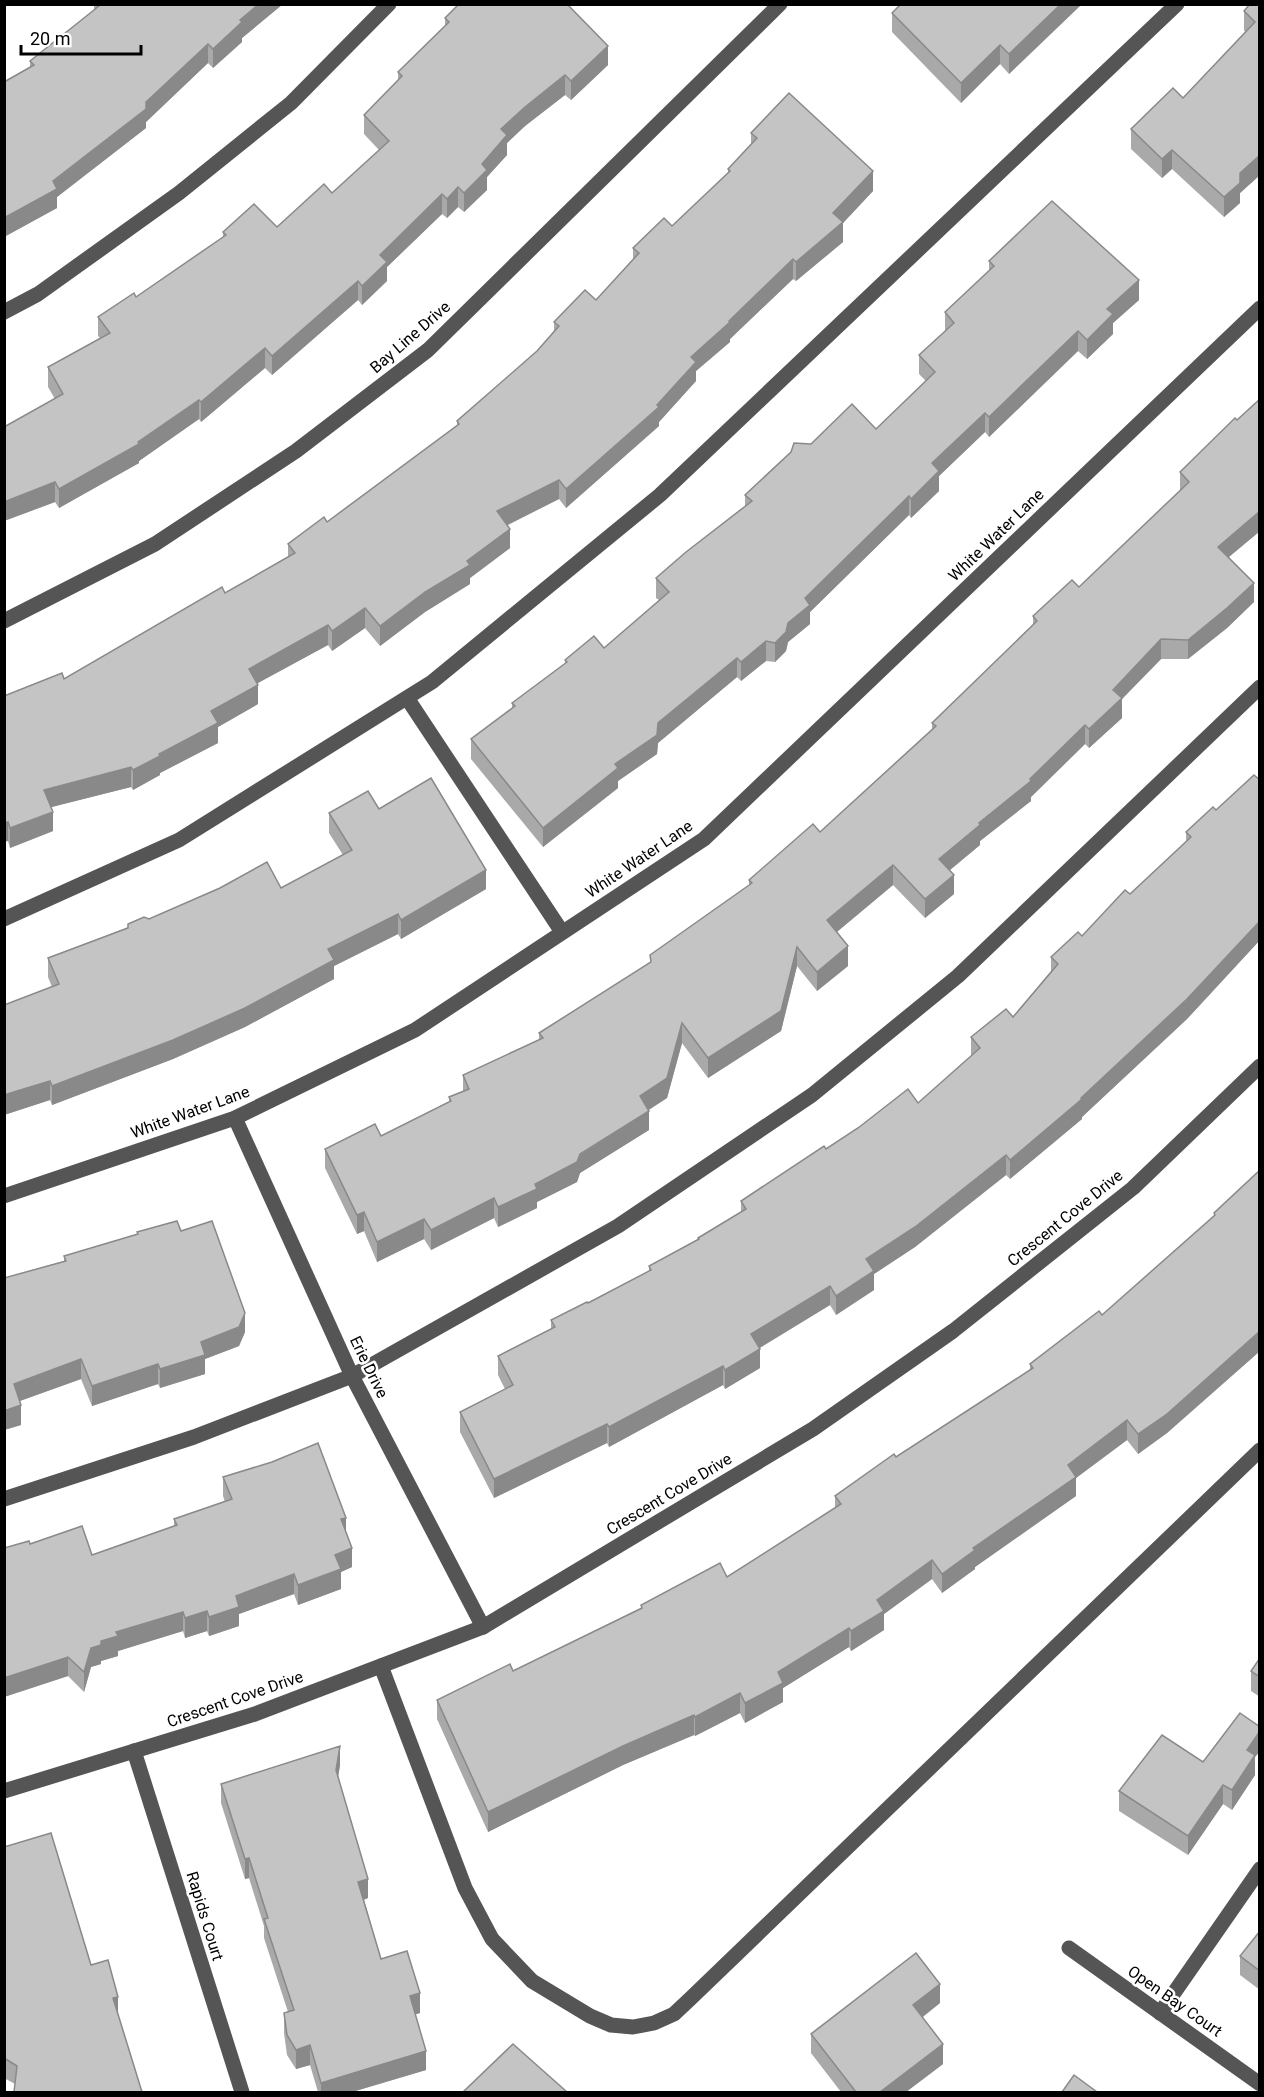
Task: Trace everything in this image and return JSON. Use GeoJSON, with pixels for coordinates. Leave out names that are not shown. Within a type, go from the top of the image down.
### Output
{"type":"FeatureCollection","features":[{"type":"Feature","properties":{"kind":"street"},"geometry":{"type":"LineString","coordinates":[[4,312],[38,294],[179,193],[291,104],[388,4]]}},
{"type":"Feature","properties":{"kind":"street","name":"Bay Line Drive"},"geometry":{"type":"LineString","coordinates":[[4,621],[155,544],[296,451],[428,350],[780,4]]}},
{"type":"Feature","properties":{"kind":"street"},"geometry":{"type":"LineString","coordinates":[[4,919],[179,840],[432,682],[660,495],[1177,4]]}},
{"type":"Feature","properties":{"kind":"street","name":"White Water Lane"},"geometry":{"type":"LineString","coordinates":[[4,1196],[235,1118],[415,1030],[704,839],[1260,308]]}},
{"type":"Feature","properties":{"kind":"street"},"geometry":{"type":"LineString","coordinates":[[4,1499],[194,1437],[352,1376],[618,1226],[812,1095],[958,976],[1260,687]]}},
{"type":"Feature","properties":{"kind":"street"},"geometry":{"type":"LineString","coordinates":[[407,698],[562,932]]}},
{"type":"Feature","properties":{"kind":"street","name":"Crescent Cove Drive"},"geometry":{"type":"LineString","coordinates":[[4,1791],[255,1714],[483,1627],[813,1429],[953,1331],[1132,1188],[1260,1066]]}},
{"type":"Feature","properties":{"kind":"street","name":"Erie Drive"},"geometry":{"type":"LineString","coordinates":[[235,1118],[352,1376],[483,1627]]}},
{"type":"Feature","properties":{"kind":"street"},"geometry":{"type":"LineString","coordinates":[[381,1666],[465,1888],[492,1939],[532,1981],[590,2016],[611,2025],[633,2027],[654,2023],[674,2014],[690,1999],[1260,1450]]}},
{"type":"Feature","properties":{"kind":"street","name":"Rapids Court"},"geometry":{"type":"LineString","coordinates":[[134,1751],[242,2092]]}},
{"type":"Feature","properties":{"kind":"street"},"geometry":{"type":"LineString","coordinates":[[1160,2013],[1260,1869]]}},
{"type":"Feature","properties":{"kind":"street","name":"Open Bay Court"},"geometry":{"type":"LineString","coordinates":[[1069,1948],[1260,2084]]}},
{"type":"Feature","properties":{"kind":"building"},"geometry":{"type":"Polygon","coordinates":[[[97,4],[259,4],[240,20],[242,22],[213,49],[208,44],[146,102],[146,109],[53,181],[57,189],[4,218],[4,82],[34,65],[30,61],[99,6],[97,4]]]}},
{"type":"Feature","properties":{"kind":"building"},"geometry":{"type":"Polygon","coordinates":[[[459,4],[567,4],[608,46],[571,81],[565,75],[501,129],[507,135],[482,164],[487,170],[464,193],[458,187],[447,199],[442,194],[380,255],[387,262],[362,286],[358,281],[272,356],[265,348],[201,402],[199,400],[138,442],[139,444],[59,489],[55,482],[4,502],[4,427],[63,394],[48,367],[110,333],[98,317],[134,293],[136,297],[226,235],[223,232],[254,204],[277,227],[324,184],[332,193],[389,141],[364,115],[402,76],[398,72],[449,22],[445,18],[459,4]]]}},
{"type":"Feature","properties":{"kind":"building"},"geometry":{"type":"Polygon","coordinates":[[[901,4],[1061,4],[1009,54],[1000,45],[961,83],[892,13],[901,4]]]}},
{"type":"Feature","properties":{"kind":"building"},"geometry":{"type":"Polygon","coordinates":[[[1250,4],[1260,4],[1260,155],[1240,173],[1240,183],[1224,197],[1172,150],[1162,159],[1131,129],[1173,88],[1183,98],[1255,22],[1244,11],[1250,4]]]}},
{"type":"Feature","properties":{"kind":"building"},"geometry":{"type":"Polygon","coordinates":[[[789,93],[873,171],[833,213],[843,222],[796,262],[793,259],[691,357],[696,362],[657,405],[659,407],[566,489],[559,480],[497,511],[510,529],[467,561],[470,565],[425,592],[380,626],[365,608],[332,631],[328,625],[249,669],[258,685],[211,711],[218,723],[133,770],[131,767],[44,790],[53,812],[10,828],[8,822],[4,823],[4,696],[62,673],[64,679],[222,587],[225,593],[295,553],[288,544],[324,517],[327,522],[459,424],[457,421],[537,351],[559,326],[554,322],[585,290],[596,300],[639,253],[633,248],[664,218],[672,226],[730,171],[728,169],[757,138],[751,133],[789,93]]]}},
{"type":"Feature","properties":{"kind":"building"},"geometry":{"type":"Polygon","coordinates":[[[1052,201],[1139,280],[1107,309],[1113,314],[1087,340],[1078,331],[989,417],[985,413],[932,463],[939,471],[911,499],[909,496],[805,598],[810,605],[788,623],[786,632],[775,643],[766,641],[741,662],[737,658],[658,723],[657,735],[615,764],[618,768],[543,828],[471,739],[515,706],[512,703],[567,662],[565,660],[594,636],[604,648],[669,592],[656,578],[752,501],[745,495],[791,452],[794,443],[811,444],[852,404],[876,429],[935,372],[919,355],[954,323],[945,312],[994,266],[989,261],[1052,201]]]}},
{"type":"Feature","properties":{"kind":"building"},"geometry":{"type":"Polygon","coordinates":[[[1260,399],[1260,511],[1218,547],[1254,583],[1188,640],[1161,639],[1113,690],[1122,698],[1089,729],[1085,725],[1030,779],[1031,781],[939,859],[954,875],[925,899],[893,865],[827,920],[848,946],[817,972],[797,947],[781,1011],[708,1058],[682,1023],[667,1078],[640,1096],[649,1111],[580,1154],[577,1162],[535,1184],[537,1189],[498,1207],[494,1198],[431,1230],[424,1219],[377,1242],[364,1212],[357,1215],[325,1149],[375,1124],[381,1136],[451,1101],[449,1097],[469,1089],[463,1075],[543,1038],[539,1033],[651,962],[650,955],[752,883],[749,880],[813,824],[820,832],[936,726],[932,723],[1037,621],[1033,616],[1072,580],[1079,587],[1189,482],[1180,472],[1235,418],[1237,420],[1260,399]]]}},
{"type":"Feature","properties":{"kind":"building"},"geometry":{"type":"Polygon","coordinates":[[[1254,775],[1260,780],[1260,921],[1187,999],[1082,1099],[1010,1160],[1006,1155],[915,1227],[866,1259],[874,1271],[836,1296],[830,1286],[751,1334],[760,1349],[725,1370],[723,1366],[609,1427],[607,1424],[494,1479],[460,1412],[513,1385],[498,1356],[555,1327],[551,1320],[651,1270],[649,1266],[699,1239],[746,1209],[741,1201],[824,1146],[826,1149],[858,1128],[908,1089],[918,1103],[980,1048],[971,1037],[1006,1009],[1013,1017],[1058,964],[1051,957],[1078,932],[1082,936],[1125,890],[1130,894],[1191,837],[1186,832],[1213,807],[1216,810],[1254,775]]]}},
{"type":"Feature","properties":{"kind":"building"},"geometry":{"type":"Polygon","coordinates":[[[431,778],[486,870],[401,920],[398,914],[328,949],[334,960],[245,1008],[173,1040],[52,1086],[50,1081],[4,1095],[4,1005],[59,984],[48,958],[128,928],[128,924],[144,917],[149,919],[220,888],[267,862],[281,888],[352,850],[329,813],[368,791],[379,809],[431,778]]]}},
{"type":"Feature","properties":{"kind":"building"},"geometry":{"type":"Polygon","coordinates":[[[1260,1170],[1260,1331],[1167,1414],[1138,1434],[1127,1420],[1068,1465],[1076,1477],[973,1548],[975,1550],[942,1574],[932,1560],[877,1600],[884,1611],[851,1631],[849,1628],[778,1672],[783,1683],[745,1703],[740,1693],[695,1717],[694,1715],[623,1746],[488,1812],[437,1700],[510,1664],[513,1671],[642,1608],[641,1605],[720,1563],[727,1577],[841,1504],[835,1496],[894,1454],[896,1457],[1033,1368],[1030,1364],[1099,1311],[1102,1315],[1215,1215],[1214,1213],[1260,1170]]]}},
{"type":"Feature","properties":{"kind":"building"},"geometry":{"type":"Polygon","coordinates":[[[177,1221],[181,1231],[212,1221],[245,1313],[239,1327],[201,1342],[205,1355],[160,1369],[158,1364],[92,1386],[81,1359],[14,1384],[21,1405],[4,1411],[4,1278],[66,1261],[64,1256],[177,1221]]]}},
{"type":"Feature","properties":{"kind":"building"},"geometry":{"type":"Polygon","coordinates":[[[318,1443],[346,1518],[341,1519],[352,1548],[335,1555],[341,1569],[298,1585],[294,1574],[236,1596],[239,1607],[209,1617],[207,1611],[185,1618],[183,1612],[116,1632],[118,1636],[101,1641],[101,1645],[91,1648],[84,1672],[68,1657],[4,1678],[4,1548],[29,1541],[30,1544],[82,1526],[92,1555],[177,1525],[174,1519],[232,1499],[223,1477],[272,1462],[318,1443]]]}},
{"type":"Feature","properties":{"kind":"building"},"geometry":{"type":"Polygon","coordinates":[[[1260,1658],[1260,1677],[1251,1671],[1260,1658]]]}},
{"type":"Feature","properties":{"kind":"building"},"geometry":{"type":"Polygon","coordinates":[[[1240,1713],[1260,1727],[1260,1731],[1247,1750],[1255,1755],[1232,1790],[1223,1785],[1188,1836],[1119,1791],[1162,1735],[1203,1762],[1240,1713]]]}},
{"type":"Feature","properties":{"kind":"building"},"geometry":{"type":"Polygon","coordinates":[[[340,1746],[336,1770],[368,1879],[358,1882],[381,1959],[407,1951],[420,1993],[410,1996],[426,2051],[321,2083],[310,2045],[296,2050],[287,2035],[284,2013],[294,2010],[264,1919],[268,1918],[249,1858],[245,1859],[221,1784],[340,1746]]]}},
{"type":"Feature","properties":{"kind":"building"},"geometry":{"type":"Polygon","coordinates":[[[51,1833],[91,1965],[108,1960],[118,1997],[113,1998],[142,2092],[14,2092],[17,2066],[4,2058],[4,1847],[51,1833]]]}},
{"type":"Feature","properties":{"kind":"building"},"geometry":{"type":"Polygon","coordinates":[[[1260,1931],[1260,1971],[1240,1956],[1260,1931]]]}},
{"type":"Feature","properties":{"kind":"building"},"geometry":{"type":"Polygon","coordinates":[[[916,1953],[940,1984],[913,2005],[943,2044],[880,2092],[856,2092],[811,2034],[916,1953]]]}},
{"type":"Feature","properties":{"kind":"building"},"geometry":{"type":"Polygon","coordinates":[[[513,2044],[567,2092],[463,2092],[513,2044]]]}},
{"type":"Feature","properties":{"kind":"building"},"geometry":{"type":"Polygon","coordinates":[[[1074,2075],[1097,2092],[1062,2092],[1074,2075]]]}}]}
